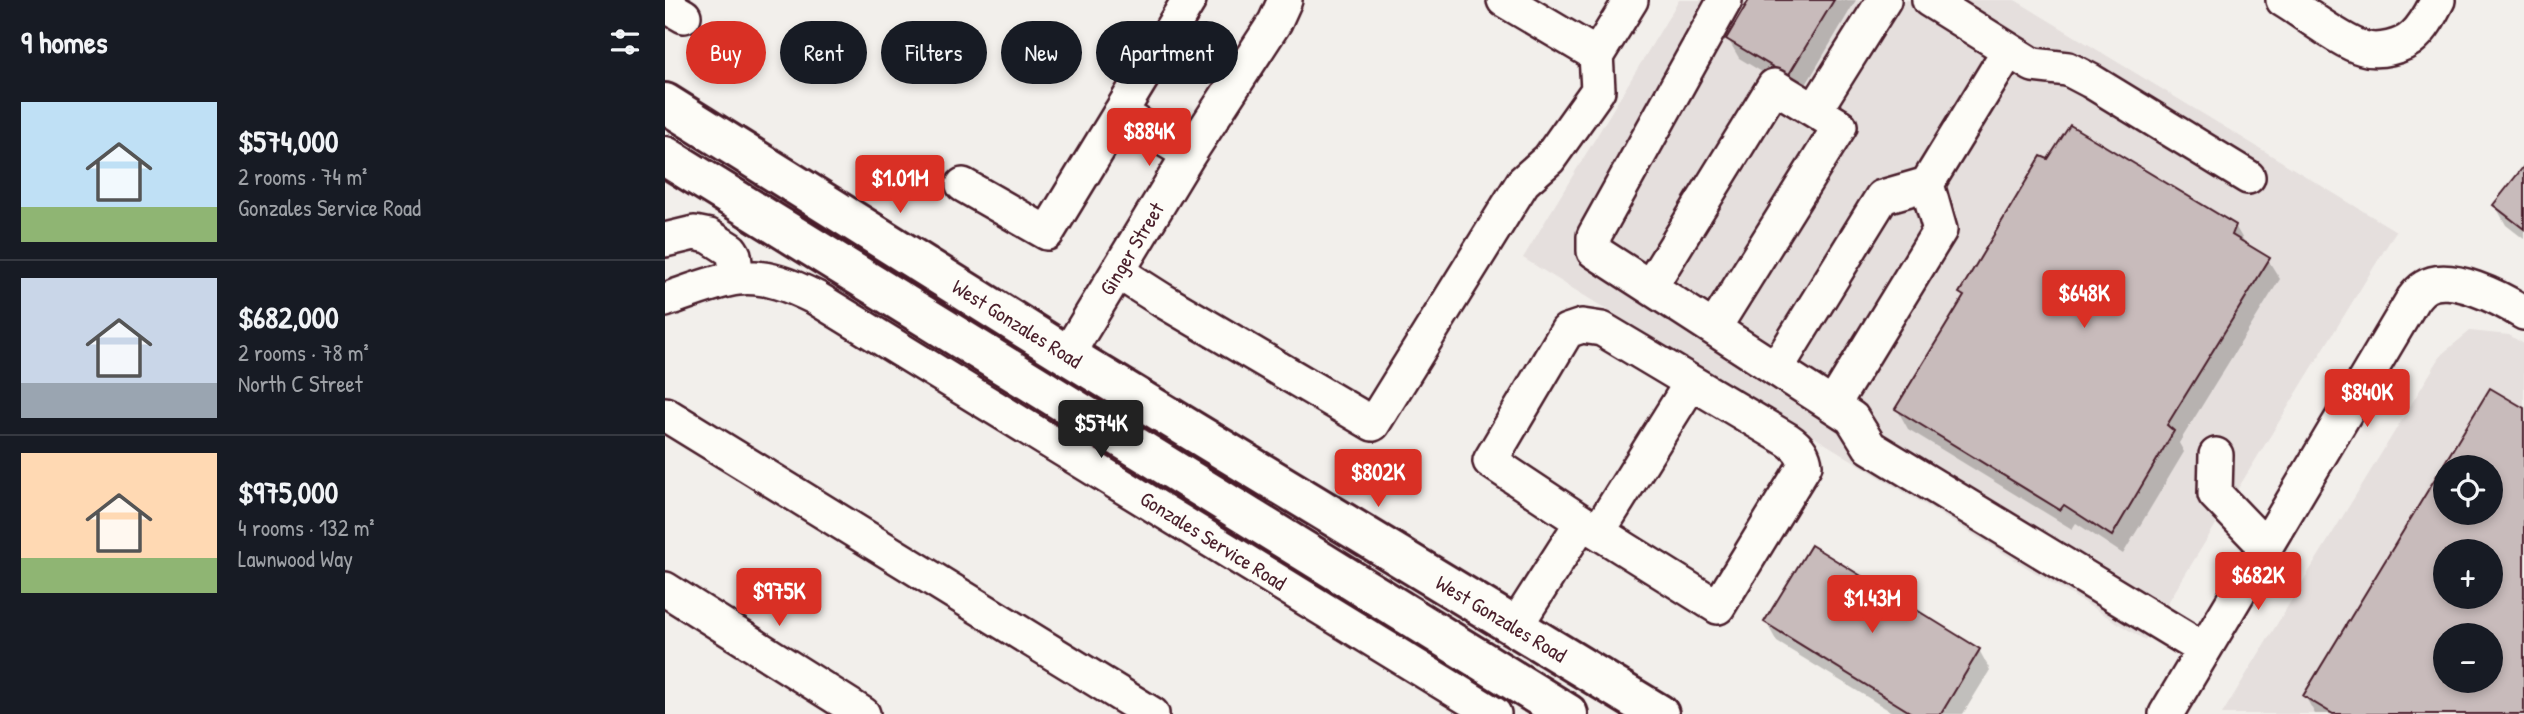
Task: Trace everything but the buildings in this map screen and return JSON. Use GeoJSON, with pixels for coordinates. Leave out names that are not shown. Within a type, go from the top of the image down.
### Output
{"type":"FeatureCollection","features":[{"type":"Feature","properties":{"kind":"main road","name":"West Gonzales Road"},"geometry":{"type":"LineString","coordinates":[[665,103],[1067,355],[1659,714]]}},
{"type":"Feature","properties":{"kind":"main road","name":"West Gonzales Road"},"geometry":{"type":"LineString","coordinates":[[665,156],[1568,714]]}},
{"type":"Feature","properties":{"kind":"street"},"geometry":{"type":"LineString","coordinates":[[963,185],[1047,233],[1189,0]]}},
{"type":"Feature","properties":{"kind":"street","name":"Ginger Street"},"geometry":{"type":"LineString","coordinates":[[1067,355],[1189,154],[1275,22],[1285,0]]}},
{"type":"Feature","properties":{"kind":"street"},"geometry":{"type":"LineString","coordinates":[[1504,0],[1596,54]]}},
{"type":"Feature","properties":{"kind":"street"},"geometry":{"type":"LineString","coordinates":[[1118,272],[1373,424],[1523,182],[1549,159],[1598,90],[1596,54],[1630,0]]}},
{"type":"Feature","properties":{"kind":"street"},"geometry":{"type":"LineString","coordinates":[[1725,0],[1594,236],[1594,251],[1852,418],[1870,447],[2203,649]]}},
{"type":"Feature","properties":{"kind":"street"},"geometry":{"type":"LineString","coordinates":[[1714,328],[1827,118],[1884,0]]}},
{"type":"Feature","properties":{"kind":"street"},"geometry":{"type":"LineString","coordinates":[[1929,0],[2021,57],[2068,69],[2091,81],[2248,177]]}},
{"type":"Feature","properties":{"kind":"street"},"geometry":{"type":"LineString","coordinates":[[2283,0],[2347,42],[2365,49],[2380,50],[2412,39],[2425,24],[2438,0]]}},
{"type":"Feature","properties":{"kind":"street"},"geometry":{"type":"LineString","coordinates":[[1776,369],[1882,197],[1927,184],[2021,57]]}},
{"type":"Feature","properties":{"kind":"street"},"geometry":{"type":"LineString","coordinates":[[1650,287],[1774,86],[1827,118]]}},
{"type":"Feature","properties":{"kind":"street"},"geometry":{"type":"LineString","coordinates":[[1121,113],[1189,154]]}},
{"type":"Feature","properties":{"kind":"street"},"geometry":{"type":"LineString","coordinates":[[1833,405],[1940,230],[1927,184]]}},
{"type":"Feature","properties":{"kind":"street"},"geometry":{"type":"LineString","coordinates":[[679,236],[709,236],[731,250],[737,278]]}},
{"type":"Feature","properties":{"kind":"street","name":"Gonzales Service Road"},"geometry":{"type":"LineString","coordinates":[[665,300],[737,278],[766,279],[791,285],[1493,714]]}},
{"type":"Feature","properties":{"kind":"street"},"geometry":{"type":"LineString","coordinates":[[2166,714],[2413,299],[2426,286],[2448,282],[2471,288],[2524,313]]}},
{"type":"Feature","properties":{"kind":"street"},"geometry":{"type":"LineString","coordinates":[[1582,326],[1602,329],[1796,446],[1805,465],[1718,607],[1590,527],[1490,461],[1567,331],[1582,326]]}},
{"type":"Feature","properties":{"kind":"street"},"geometry":{"type":"LineString","coordinates":[[1515,627],[1590,527],[1691,383]]}},
{"type":"Feature","properties":{"kind":"street"},"geometry":{"type":"LineString","coordinates":[[665,414],[1152,714]]}},
{"type":"Feature","properties":{"kind":"street"},"geometry":{"type":"LineString","coordinates":[[2216,455],[2215,495],[2266,547]]}},
{"type":"Feature","properties":{"kind":"street"},"geometry":{"type":"LineString","coordinates":[[665,589],[863,714]]}},
{"type":"Feature","properties":{"kind":"shaded area"},"geometry":{"type":"Polygon","coordinates":[[[1679,0],[2015,0],[2396,231],[2145,640],[1523,258],[1679,0]]]}},
{"type":"Feature","properties":{"kind":"shaded area"},"geometry":{"type":"Polygon","coordinates":[[[2470,331],[2509,335],[2524,344],[2524,714],[2222,714],[2442,354],[2470,331]]]}}]}
